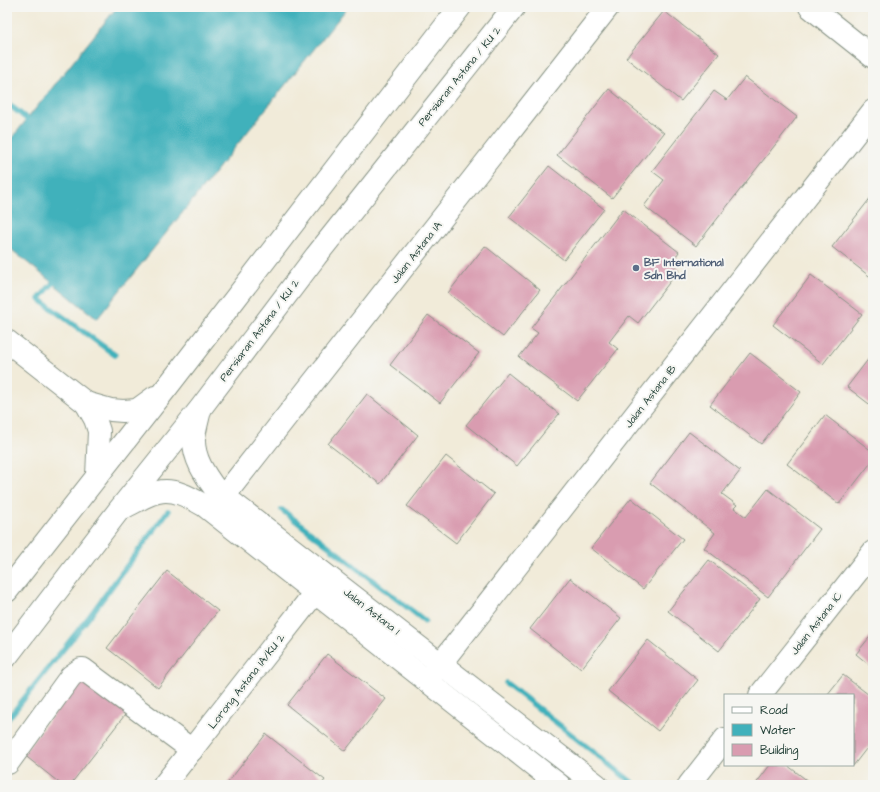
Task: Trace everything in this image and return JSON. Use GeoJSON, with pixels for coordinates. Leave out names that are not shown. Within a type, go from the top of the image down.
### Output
{"type":"FeatureCollection","features":[{"type":"Feature","properties":{"kind":"street"},"geometry":{"type":"LineString","coordinates":[[7,591],[168,386],[460,7]]}},
{"type":"Feature","properties":{"kind":"street","name":"Persiaran Astana / KU 2"},"geometry":{"type":"LineString","coordinates":[[7,656],[119,510],[200,409],[316,256],[514,7]]}},
{"type":"Feature","properties":{"kind":"street","name":"Jalan Astana 1A"},"geometry":{"type":"LineString","coordinates":[[224,496],[608,7]]}},
{"type":"Feature","properties":{"kind":"street"},"geometry":{"type":"LineString","coordinates":[[810,7],[873,57]]}},
{"type":"Feature","properties":{"kind":"street","name":"Jalan Astana 1B"},"geometry":{"type":"LineString","coordinates":[[427,681],[873,111]]}},
{"type":"Feature","properties":{"kind":"street"},"geometry":{"type":"LineString","coordinates":[[7,341],[86,403],[111,410],[136,410],[151,401],[168,386]]}},
{"type":"Feature","properties":{"kind":"street"},"geometry":{"type":"LineString","coordinates":[[86,403],[95,419],[99,431],[97,476]]}},
{"type":"Feature","properties":{"kind":"street","name":"Jalan Astana 1"},"geometry":{"type":"LineString","coordinates":[[200,409],[194,439],[197,457],[205,475],[216,490],[427,681],[559,785]]}},
{"type":"Feature","properties":{"kind":"street","name":"Jalan Astana 1"},"geometry":{"type":"LineString","coordinates":[[119,510],[158,492],[174,491],[205,506],[441,664],[597,785]]}},
{"type":"Feature","properties":{"kind":"street","name":"Jalan Astana 1C"},"geometry":{"type":"LineString","coordinates":[[761,694],[873,552]]}},
{"type":"Feature","properties":{"kind":"street","name":"Lorong Astana 1A/KU 2"},"geometry":{"type":"LineString","coordinates":[[164,785],[321,585]]}},
{"type":"Feature","properties":{"kind":"street"},"geometry":{"type":"LineString","coordinates":[[8,763],[71,676],[81,669],[192,750]]}},
{"type":"Feature","properties":{"kind":"street"},"geometry":{"type":"LineString","coordinates":[[689,785],[724,740]]}},
{"type":"Feature","properties":{"kind":"water"},"geometry":{"type":"Polygon","coordinates":[[[117,7],[348,7],[97,319],[7,246],[7,144],[117,7]]]}},
{"type":"Feature","properties":{"kind":"building"},"geometry":{"type":"Polygon","coordinates":[[[664,11],[719,54],[681,101],[626,58],[664,11]]]}},
{"type":"Feature","properties":{"kind":"building"},"geometry":{"type":"Polygon","coordinates":[[[745,77],[797,117],[696,246],[644,206],[664,180],[652,171],[714,91],[727,100],[745,77]]]}},
{"type":"Feature","properties":{"kind":"building"},"geometry":{"type":"Polygon","coordinates":[[[609,89],[664,133],[612,198],[557,155],[609,89]]]}},
{"type":"Feature","properties":{"kind":"building"},"geometry":{"type":"Polygon","coordinates":[[[549,166],[604,209],[564,260],[509,217],[549,166]]]}},
{"type":"Feature","properties":{"kind":"building"},"geometry":{"type":"Polygon","coordinates":[[[872,196],[873,197],[873,279],[832,247],[872,196]]]}},
{"type":"Feature","properties":{"kind":"building"},"geometry":{"type":"Polygon","coordinates":[[[623,209],[679,252],[671,263],[679,270],[638,323],[629,316],[609,342],[618,349],[577,401],[519,357],[538,333],[531,328],[623,209]]]}},
{"type":"Feature","properties":{"kind":"building"},"geometry":{"type":"Polygon","coordinates":[[[485,246],[540,290],[503,337],[448,293],[485,246]]]}},
{"type":"Feature","properties":{"kind":"building"},"geometry":{"type":"Polygon","coordinates":[[[811,275],[862,314],[823,364],[773,325],[811,275]]]}},
{"type":"Feature","properties":{"kind":"building"},"geometry":{"type":"Polygon","coordinates":[[[428,315],[479,353],[440,403],[390,365],[428,315]]]}},
{"type":"Feature","properties":{"kind":"building"},"geometry":{"type":"Polygon","coordinates":[[[750,353],[801,392],[761,444],[710,405],[750,353]]]}},
{"type":"Feature","properties":{"kind":"building"},"geometry":{"type":"Polygon","coordinates":[[[873,353],[873,407],[847,387],[873,353]]]}},
{"type":"Feature","properties":{"kind":"building"},"geometry":{"type":"Polygon","coordinates":[[[508,373],[559,414],[517,466],[466,425],[508,373]]]}},
{"type":"Feature","properties":{"kind":"building"},"geometry":{"type":"Polygon","coordinates":[[[367,394],[418,435],[380,484],[328,444],[367,394]]]}},
{"type":"Feature","properties":{"kind":"building"},"geometry":{"type":"Polygon","coordinates":[[[825,415],[873,452],[873,460],[839,504],[787,464],[825,415]]]}},
{"type":"Feature","properties":{"kind":"building"},"geometry":{"type":"Polygon","coordinates":[[[689,432],[740,471],[722,494],[737,505],[734,508],[746,517],[768,489],[820,529],[768,597],[704,548],[715,533],[650,483],[689,432]]]}},
{"type":"Feature","properties":{"kind":"building"},"geometry":{"type":"Polygon","coordinates":[[[446,456],[494,494],[456,543],[407,506],[446,456]]]}},
{"type":"Feature","properties":{"kind":"building"},"geometry":{"type":"Polygon","coordinates":[[[631,498],[683,539],[643,589],[591,548],[631,498]]]}},
{"type":"Feature","properties":{"kind":"building"},"geometry":{"type":"Polygon","coordinates":[[[709,560],[760,599],[719,651],[668,611],[709,560]]]}},
{"type":"Feature","properties":{"kind":"building"},"geometry":{"type":"Polygon","coordinates":[[[167,571],[218,611],[158,688],[107,648],[167,571]]]}},
{"type":"Feature","properties":{"kind":"building"},"geometry":{"type":"Polygon","coordinates":[[[570,578],[621,618],[581,669],[530,629],[570,578]]]}},
{"type":"Feature","properties":{"kind":"building"},"geometry":{"type":"Polygon","coordinates":[[[873,633],[873,668],[856,654],[873,633]]]}},
{"type":"Feature","properties":{"kind":"building"},"geometry":{"type":"Polygon","coordinates":[[[648,640],[698,680],[658,731],[608,691],[648,640]]]}},
{"type":"Feature","properties":{"kind":"building"},"geometry":{"type":"Polygon","coordinates":[[[327,654],[386,699],[345,751],[287,705],[327,654]]]}},
{"type":"Feature","properties":{"kind":"building"},"geometry":{"type":"Polygon","coordinates":[[[843,675],[873,698],[873,740],[854,765],[854,694],[828,694],[843,675]]]}},
{"type":"Feature","properties":{"kind":"building"},"geometry":{"type":"Polygon","coordinates":[[[83,676],[128,711],[70,785],[62,785],[23,754],[83,676]]]}},
{"type":"Feature","properties":{"kind":"building"},"geometry":{"type":"Polygon","coordinates":[[[266,734],[325,780],[321,785],[226,785],[266,734]]]}},
{"type":"Feature","properties":{"kind":"building"},"geometry":{"type":"Polygon","coordinates":[[[769,766],[788,766],[813,785],[755,785],[769,766]]]}},
{"type":"Feature","properties":{"kind":"waterway"},"geometry":{"type":"LineString","coordinates":[[7,103],[27,119]]}},
{"type":"Feature","properties":{"kind":"waterway"},"geometry":{"type":"LineString","coordinates":[[53,283],[39,299],[115,355]]}},
{"type":"Feature","properties":{"kind":"waterway"},"geometry":{"type":"LineString","coordinates":[[282,510],[425,621]]}},
{"type":"Feature","properties":{"kind":"waterway"},"geometry":{"type":"LineString","coordinates":[[7,720],[89,617],[168,511]]}},
{"type":"Feature","properties":{"kind":"waterway"},"geometry":{"type":"LineString","coordinates":[[506,683],[634,784]]}},
{"type":"Feature","properties":{"kind":"place","name":"BF International Sdn Bhd"},"geometry":{"type":"Point","coordinates":[636,268]}}]}
